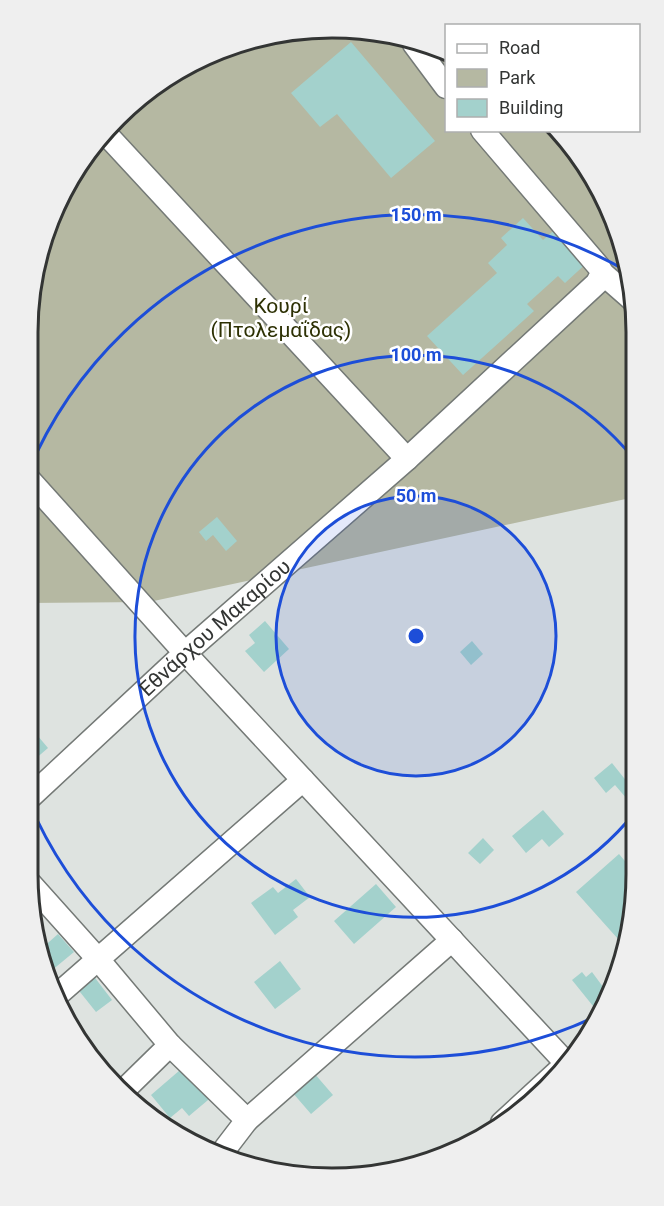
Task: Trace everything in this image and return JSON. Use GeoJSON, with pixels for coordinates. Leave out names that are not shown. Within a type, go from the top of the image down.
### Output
{"type":"FeatureCollection","features":[{"type":"Feature","properties":{"kind":"street"},"geometry":{"type":"LineString","coordinates":[[419,51],[445,84]]}},
{"type":"Feature","properties":{"kind":"street"},"geometry":{"type":"LineString","coordinates":[[484,132],[602,273],[624,293]]}},
{"type":"Feature","properties":{"kind":"street"},"geometry":{"type":"LineString","coordinates":[[110,139],[407,459]]}},
{"type":"Feature","properties":{"kind":"street","name":"Εθνάρχου Μακαρίου"},"geometry":{"type":"LineString","coordinates":[[38,790],[185,653],[407,459],[597,283],[602,273]]}},
{"type":"Feature","properties":{"kind":"street"},"geometry":{"type":"LineString","coordinates":[[38,489],[185,653],[561,1059]]}},
{"type":"Feature","properties":{"kind":"street"},"geometry":{"type":"LineString","coordinates":[[62,991],[303,780]]}},
{"type":"Feature","properties":{"kind":"street"},"geometry":{"type":"LineString","coordinates":[[38,892],[98,958],[170,1045],[247,1120]]}},
{"type":"Feature","properties":{"kind":"street"},"geometry":{"type":"LineString","coordinates":[[225,1148],[247,1120],[452,940]]}},
{"type":"Feature","properties":{"kind":"street"},"geometry":{"type":"LineString","coordinates":[[128,1086],[170,1045]]}},
{"type":"Feature","properties":{"kind":"green space","name":"Κουρί (Πτολεμαΐδας)"},"geometry":{"type":"Polygon","coordinates":[[[351,38],[389,43],[445,60],[445,132],[547,132],[577,168],[604,219],[621,275],[626,313],[626,499],[149,602],[38,603],[38,313],[43,275],[53,237],[77,185],[87,168],[111,138],[153,98],[185,77],[237,53],[294,40],[351,38]]]}},
{"type":"Feature","properties":{"kind":"building"},"geometry":{"type":"Polygon","coordinates":[[[351,42],[435,141],[391,178],[337,114],[320,127],[291,93],[351,42]]]}},
{"type":"Feature","properties":{"kind":"building"},"geometry":{"type":"Polygon","coordinates":[[[523,218],[543,240],[559,226],[590,260],[565,283],[558,276],[527,304],[534,311],[463,375],[427,336],[497,273],[488,263],[507,245],[501,238],[523,218]]]}},
{"type":"Feature","properties":{"kind":"building"},"geometry":{"type":"Polygon","coordinates":[[[217,517],[237,541],[226,551],[213,535],[206,541],[199,532],[217,517]]]}},
{"type":"Feature","properties":{"kind":"building"},"geometry":{"type":"Polygon","coordinates":[[[265,621],[289,649],[264,672],[245,651],[255,643],[249,635],[265,621]]]}},
{"type":"Feature","properties":{"kind":"building"},"geometry":{"type":"Polygon","coordinates":[[[472,641],[483,654],[471,665],[460,652],[472,641]]]}},
{"type":"Feature","properties":{"kind":"building"},"geometry":{"type":"Polygon","coordinates":[[[38,736],[48,748],[38,757],[38,736]]]}},
{"type":"Feature","properties":{"kind":"building"},"geometry":{"type":"Polygon","coordinates":[[[612,763],[626,780],[626,798],[615,785],[606,793],[594,778],[612,763]]]}},
{"type":"Feature","properties":{"kind":"building"},"geometry":{"type":"Polygon","coordinates":[[[543,810],[564,834],[549,847],[542,839],[526,853],[512,836],[543,810]]]}},
{"type":"Feature","properties":{"kind":"building"},"geometry":{"type":"Polygon","coordinates":[[[483,838],[494,850],[480,864],[468,853],[483,838]]]}},
{"type":"Feature","properties":{"kind":"building"},"geometry":{"type":"Polygon","coordinates":[[[619,854],[626,862],[626,893],[619,940],[576,892],[619,854]]]}},
{"type":"Feature","properties":{"kind":"building"},"geometry":{"type":"Polygon","coordinates":[[[296,879],[310,897],[293,910],[298,917],[275,935],[251,903],[273,887],[278,893],[296,879]]]}},
{"type":"Feature","properties":{"kind":"building"},"geometry":{"type":"Polygon","coordinates":[[[376,884],[396,907],[354,944],[334,921],[376,884]]]}},
{"type":"Feature","properties":{"kind":"building"},"geometry":{"type":"Polygon","coordinates":[[[58,934],[74,952],[53,969],[46,944],[58,934]]]}},
{"type":"Feature","properties":{"kind":"building"},"geometry":{"type":"Polygon","coordinates":[[[280,961],[301,989],[275,1009],[254,982],[280,961]]]}},
{"type":"Feature","properties":{"kind":"building"},"geometry":{"type":"Polygon","coordinates":[[[582,972],[586,977],[592,972],[604,988],[594,1007],[572,980],[582,972]]]}},
{"type":"Feature","properties":{"kind":"building"},"geometry":{"type":"Polygon","coordinates":[[[92,974],[112,1000],[96,1012],[76,987],[92,974]]]}},
{"type":"Feature","properties":{"kind":"building"},"geometry":{"type":"Polygon","coordinates":[[[187,1064],[214,1095],[189,1116],[182,1108],[170,1118],[151,1095],[187,1064]]]}},
{"type":"Feature","properties":{"kind":"building"},"geometry":{"type":"Polygon","coordinates":[[[314,1073],[333,1095],[311,1114],[292,1092],[314,1073]]]}}]}
